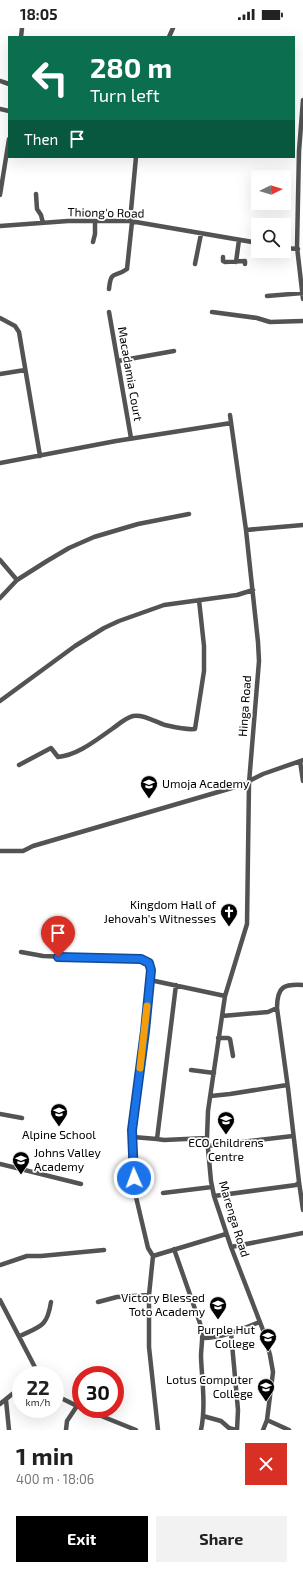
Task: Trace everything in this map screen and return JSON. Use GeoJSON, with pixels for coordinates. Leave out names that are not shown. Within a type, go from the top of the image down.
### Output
{"type":"FeatureCollection","features":[{"type":"Feature","properties":{"kind":"street"},"geometry":{"type":"LineString","coordinates":[[303,100],[299,175],[298,249],[303,299]]}},
{"type":"Feature","properties":{"kind":"street"},"geometry":{"type":"LineString","coordinates":[[0,195],[8,145]]}},
{"type":"Feature","properties":{"kind":"street"},"geometry":{"type":"LineString","coordinates":[[109,289],[110,278],[112,275],[127,269],[136,158]]}},
{"type":"Feature","properties":{"kind":"street"},"geometry":{"type":"LineString","coordinates":[[36,194],[37,209],[41,215],[43,223]]}},
{"type":"Feature","properties":{"kind":"street"},"geometry":{"type":"LineString","coordinates":[[93,242],[95,238],[95,221]]}},
{"type":"Feature","properties":{"kind":"street","name":"Thiong'o Road"},"geometry":{"type":"LineString","coordinates":[[0,226],[95,221],[131,221],[251,242]]}},
{"type":"Feature","properties":{"kind":"street"},"geometry":{"type":"LineString","coordinates":[[195,264],[201,234]]}},
{"type":"Feature","properties":{"kind":"street"},"geometry":{"type":"LineString","coordinates":[[236,262],[239,240]]}},
{"type":"Feature","properties":{"kind":"street"},"geometry":{"type":"LineString","coordinates":[[291,248],[298,249]]}},
{"type":"Feature","properties":{"kind":"street"},"geometry":{"type":"LineString","coordinates":[[223,258],[223,261],[225,262],[245,261],[246,264]]}},
{"type":"Feature","properties":{"kind":"street"},"geometry":{"type":"LineString","coordinates":[[268,296],[303,293]]}},
{"type":"Feature","properties":{"kind":"street","name":"Macadamia Court"},"geometry":{"type":"LineString","coordinates":[[109,312],[131,438]]}},
{"type":"Feature","properties":{"kind":"street"},"geometry":{"type":"LineString","coordinates":[[212,312],[250,317],[270,322],[303,321]]}},
{"type":"Feature","properties":{"kind":"street"},"geometry":{"type":"LineString","coordinates":[[0,318],[15,326],[19,332],[40,456]]}},
{"type":"Feature","properties":{"kind":"street"},"geometry":{"type":"LineString","coordinates":[[118,362],[174,351]]}},
{"type":"Feature","properties":{"kind":"street"},"geometry":{"type":"LineString","coordinates":[[0,374],[25,370]]}},
{"type":"Feature","properties":{"kind":"street","name":"Hinga Road"},"geometry":{"type":"LineString","coordinates":[[224,996],[247,924],[249,782],[259,661],[246,530],[230,415]]}},
{"type":"Feature","properties":{"kind":"street"},"geometry":{"type":"LineString","coordinates":[[0,463],[131,438],[231,423]]}},
{"type":"Feature","properties":{"kind":"street"},"geometry":{"type":"LineString","coordinates":[[0,598],[17,580],[58,554],[94,537],[138,524],[188,514]]}},
{"type":"Feature","properties":{"kind":"street"},"geometry":{"type":"LineString","coordinates":[[246,530],[303,525]]}},
{"type":"Feature","properties":{"kind":"street"},"geometry":{"type":"LineString","coordinates":[[0,560],[17,580]]}},
{"type":"Feature","properties":{"kind":"street"},"geometry":{"type":"LineString","coordinates":[[0,701],[74,646],[104,628],[134,615],[164,605],[237,595],[253,590]]}},
{"type":"Feature","properties":{"kind":"street"},"geometry":{"type":"LineString","coordinates":[[19,765],[51,748],[58,757],[73,753],[133,716],[142,716],[165,725],[195,729],[204,671],[204,646],[198,600]]}},
{"type":"Feature","properties":{"kind":"street"},"geometry":{"type":"LineString","coordinates":[[0,851],[23,851],[33,846],[249,782],[263,774],[302,761],[303,781]]}},
{"type":"Feature","properties":{"kind":"street"},"geometry":{"type":"LineString","coordinates":[[21,952],[43,956],[146,960],[149,963],[150,980],[145,1031],[132,1130],[136,1197],[148,1248],[153,1256],[149,1295],[150,1354],[158,1430]]}},
{"type":"Feature","properties":{"kind":"street"},"geometry":{"type":"LineString","coordinates":[[150,980],[224,996]]}},
{"type":"Feature","properties":{"kind":"street"},"geometry":{"type":"LineString","coordinates":[[303,985],[290,984],[284,986],[280,993],[277,1008],[303,1210]]}},
{"type":"Feature","properties":{"kind":"street"},"geometry":{"type":"LineString","coordinates":[[157,1139],[176,985]]}},
{"type":"Feature","properties":{"kind":"street","name":"Marenga Road"},"geometry":{"type":"LineString","coordinates":[[224,996],[208,1111],[207,1146],[214,1196],[226,1234],[260,1322],[270,1355],[273,1372],[267,1420],[262,1430]]}},
{"type":"Feature","properties":{"kind":"street"},"geometry":{"type":"LineString","coordinates":[[222,1016],[268,1012],[277,1008]]}},
{"type":"Feature","properties":{"kind":"street"},"geometry":{"type":"LineString","coordinates":[[218,1038],[230,1039],[233,1056]]}},
{"type":"Feature","properties":{"kind":"street"},"geometry":{"type":"LineString","coordinates":[[191,1070],[214,1073]]}},
{"type":"Feature","properties":{"kind":"street"},"geometry":{"type":"LineString","coordinates":[[211,1096],[287,1085]]}},
{"type":"Feature","properties":{"kind":"street"},"geometry":{"type":"LineString","coordinates":[[0,1114],[22,1118]]}},
{"type":"Feature","properties":{"kind":"street"},"geometry":{"type":"LineString","coordinates":[[207,1146],[293,1136]]}},
{"type":"Feature","properties":{"kind":"street"},"geometry":{"type":"LineString","coordinates":[[133,1137],[164,1140],[207,1138]]}},
{"type":"Feature","properties":{"kind":"street"},"geometry":{"type":"LineString","coordinates":[[0,1164],[81,1184]]}},
{"type":"Feature","properties":{"kind":"street"},"geometry":{"type":"LineString","coordinates":[[214,1196],[296,1185],[299,1182]]}},
{"type":"Feature","properties":{"kind":"street"},"geometry":{"type":"LineString","coordinates":[[163,1193],[212,1187]]}},
{"type":"Feature","properties":{"kind":"street"},"geometry":{"type":"LineString","coordinates":[[231,1247],[303,1233]]}},
{"type":"Feature","properties":{"kind":"street"},"geometry":{"type":"LineString","coordinates":[[153,1256],[226,1234]]}},
{"type":"Feature","properties":{"kind":"street"},"geometry":{"type":"LineString","coordinates":[[174,1249],[202,1329],[203,1338],[201,1353],[203,1416],[201,1430]]}},
{"type":"Feature","properties":{"kind":"street"},"geometry":{"type":"LineString","coordinates":[[0,1265],[27,1256],[104,1250]]}},
{"type":"Feature","properties":{"kind":"street"},"geometry":{"type":"LineString","coordinates":[[98,1302],[117,1297],[149,1295]]}},
{"type":"Feature","properties":{"kind":"street"},"geometry":{"type":"LineString","coordinates":[[0,1300],[35,1366]]}},
{"type":"Feature","properties":{"kind":"street"},"geometry":{"type":"LineString","coordinates":[[20,1336],[41,1327],[47,1320],[51,1302]]}},
{"type":"Feature","properties":{"kind":"street"},"geometry":{"type":"LineString","coordinates":[[203,1338],[231,1334],[260,1322]]}},
{"type":"Feature","properties":{"kind":"street"},"geometry":{"type":"LineString","coordinates":[[203,1416],[221,1421],[228,1427],[237,1430],[238,1410],[231,1334]]}},
{"type":"Feature","properties":{"kind":"street"},"geometry":{"type":"LineString","coordinates":[[0,1404],[12,1395]]}},
{"type":"Feature","properties":{"kind":"street"},"geometry":{"type":"LineString","coordinates":[[6,1400],[9,1430]]}},
{"type":"Feature","properties":{"kind":"street"},"geometry":{"type":"LineString","coordinates":[[66,1430],[67,1421],[72,1415]]}},
{"type":"Feature","properties":{"kind":"street"},"geometry":{"type":"LineString","coordinates":[[106,1418],[136,1430]]}},
{"type":"Feature","properties":{"kind":"street"},"geometry":{"type":"LineString","coordinates":[[267,1420],[288,1430]]}},
{"type":"Feature","properties":{"kind":"slow traffic"},"geometry":{"type":"LineString","coordinates":[[140,1068],[147,1006]]}},
{"type":"Feature","properties":{"kind":"place","name":"Umoja Academy"},"geometry":{"type":"Point","coordinates":[149,799]}},
{"type":"Feature","properties":{"kind":"place","name":"Kingdom Hall of Jehovah's Witnesses"},"geometry":{"type":"Point","coordinates":[229,927]}},
{"type":"Feature","properties":{"kind":"place","name":"Alpine School"},"geometry":{"type":"Point","coordinates":[59,1127]}},
{"type":"Feature","properties":{"kind":"place","name":"ECO Childrens Centre"},"geometry":{"type":"Point","coordinates":[226,1135]}},
{"type":"Feature","properties":{"kind":"place","name":"Johns Valley Academy"},"geometry":{"type":"Point","coordinates":[21,1175]}},
{"type":"Feature","properties":{"kind":"place","name":"Victory Blessed Toto Academy"},"geometry":{"type":"Point","coordinates":[218,1320]}},
{"type":"Feature","properties":{"kind":"place","name":"Purple Hut College"},"geometry":{"type":"Point","coordinates":[268,1352]}},
{"type":"Feature","properties":{"kind":"place","name":"Lotus Computer College"},"geometry":{"type":"Point","coordinates":[266,1402]}},
{"type":"Feature","properties":{"kind":"route"},"geometry":{"type":"LineString","coordinates":[[58,957],[128,960],[141,959],[146,960],[149,963],[151,970],[145,1031],[132,1130],[134,1178]]}}]}
